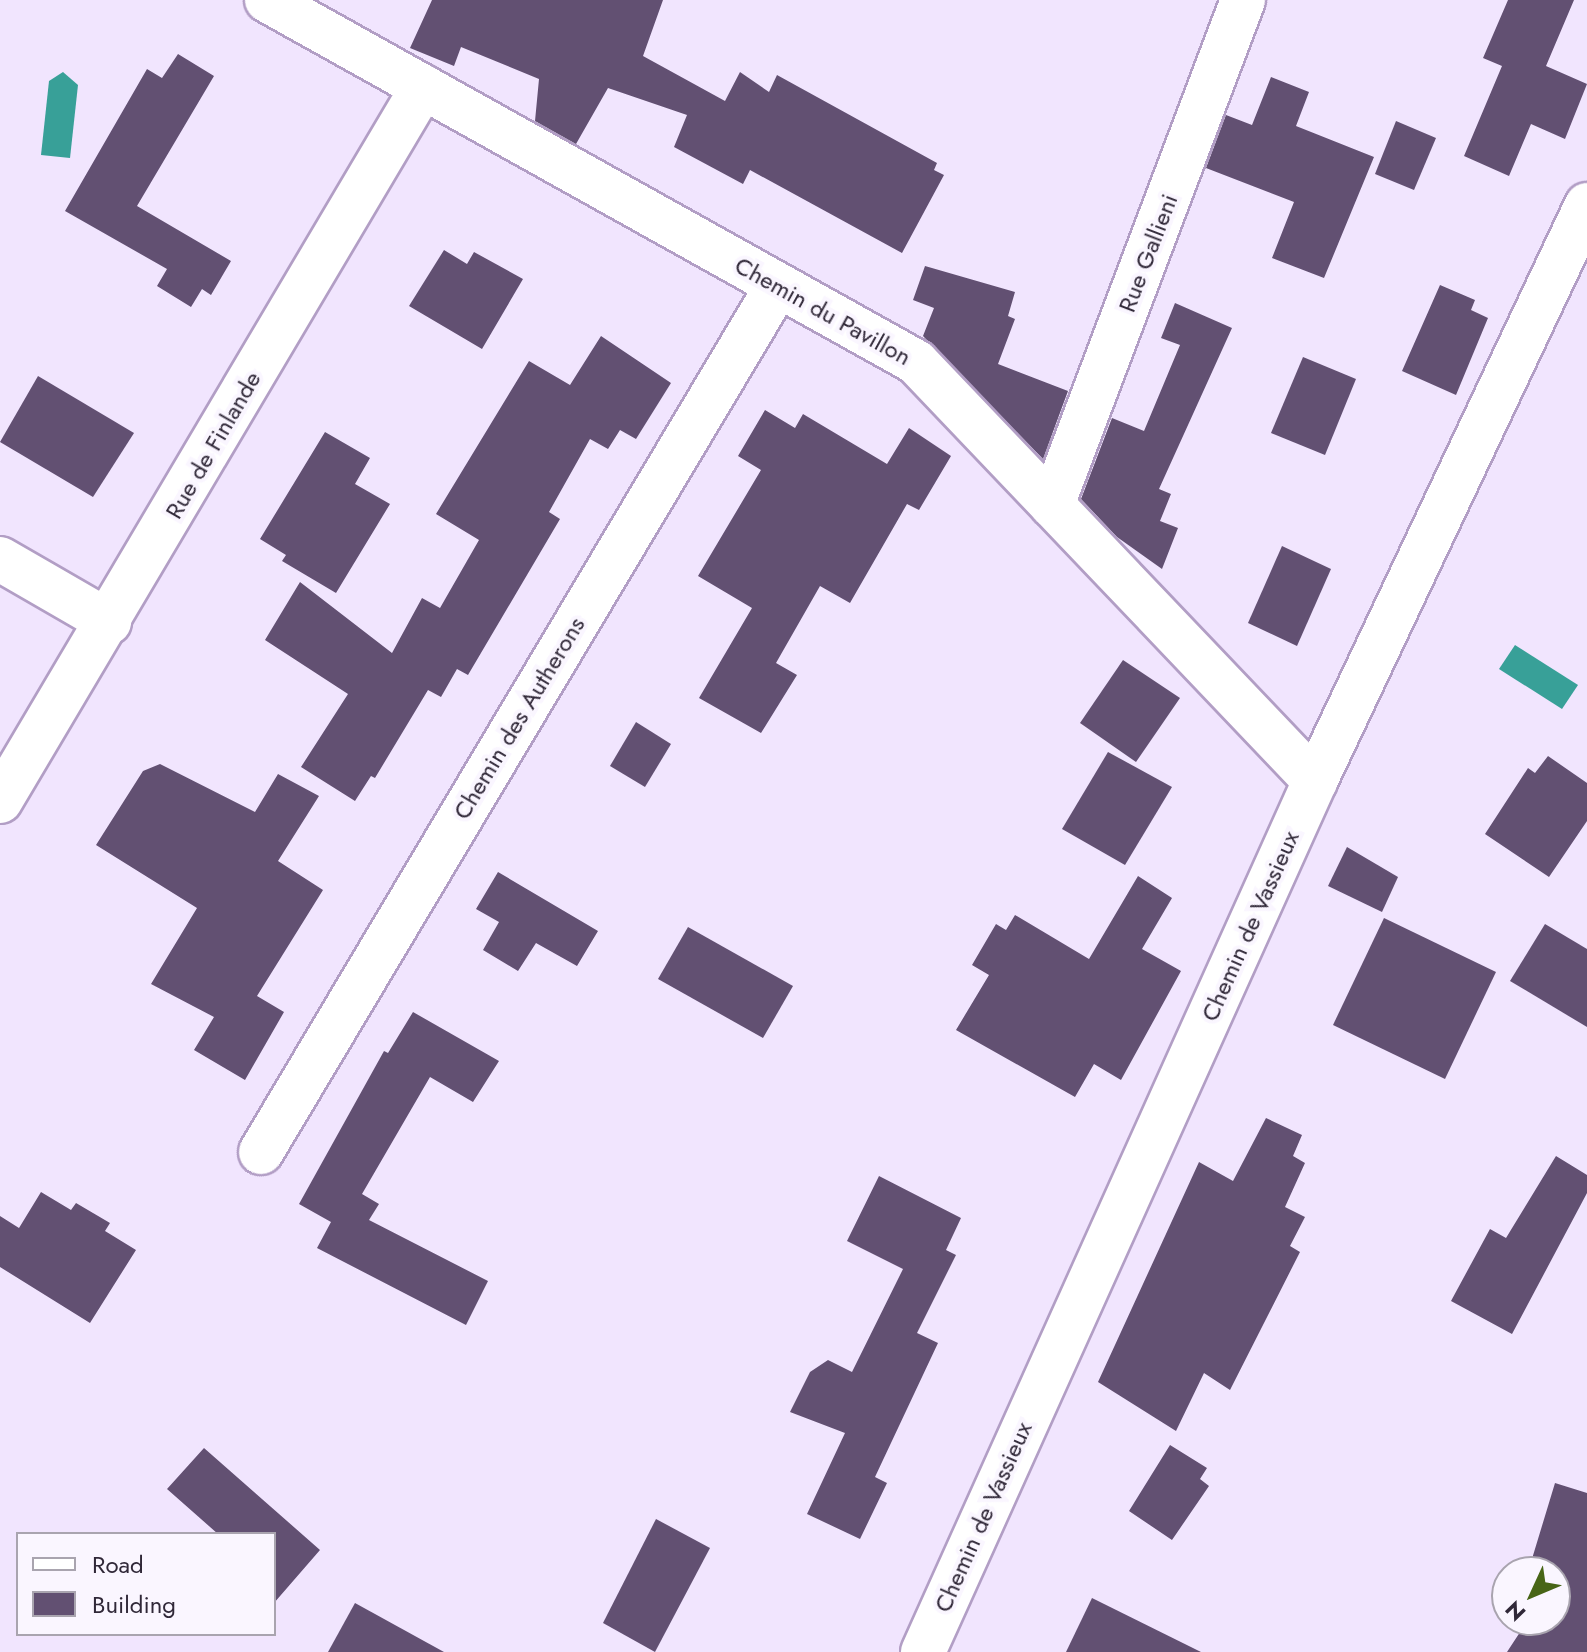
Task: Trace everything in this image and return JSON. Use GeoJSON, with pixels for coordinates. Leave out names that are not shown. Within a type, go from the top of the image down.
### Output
{"type":"FeatureCollection","features":[{"type":"Feature","properties":{"kind":"street","name":"Chemin du Pavillon"},"geometry":{"type":"LineString","coordinates":[[267,0],[916,362],[1315,781]]}},
{"type":"Feature","properties":{"kind":"street","name":"Rue Gallieni"},"geometry":{"type":"LineString","coordinates":[[1052,505],[1243,0]]}},
{"type":"Feature","properties":{"kind":"street","name":"Rue de Finlande"},"geometry":{"type":"LineString","coordinates":[[0,801],[109,622],[423,87]]}},
{"type":"Feature","properties":{"kind":"street","name":"Chemin de Vassieux"},"geometry":{"type":"LineString","coordinates":[[923,1652],[1315,781],[1587,205]]}},
{"type":"Feature","properties":{"kind":"street","name":"Chemin des Autherons"},"geometry":{"type":"LineString","coordinates":[[261,1152],[778,285]]}},
{"type":"Feature","properties":{"kind":"street"},"geometry":{"type":"LineString","coordinates":[[0,559],[109,622]]}},
{"type":"Feature","properties":{"kind":"shaded area"},"geometry":{"type":"Polygon","coordinates":[[[63,72],[78,85],[70,158],[41,155],[49,81],[63,72]]]}},
{"type":"Feature","properties":{"kind":"shaded area"},"geometry":{"type":"Polygon","coordinates":[[[1515,645],[1578,685],[1562,709],[1499,669],[1515,645]]]}},
{"type":"Feature","properties":{"kind":"building"},"geometry":{"type":"Polygon","coordinates":[[[432,0],[663,0],[643,56],[725,101],[740,72],[769,92],[777,75],[937,163],[934,170],[944,175],[902,253],[750,170],[743,184],[674,147],[687,115],[608,88],[576,144],[535,121],[539,79],[461,47],[454,66],[410,48],[432,0]]]}},
{"type":"Feature","properties":{"kind":"building"},"geometry":{"type":"Polygon","coordinates":[[[1508,0],[1574,0],[1546,66],[1587,84],[1565,139],[1531,124],[1509,176],[1464,156],[1502,66],[1483,58],[1508,0]]]}},
{"type":"Feature","properties":{"kind":"building"},"geometry":{"type":"Polygon","coordinates":[[[178,54],[214,76],[137,206],[231,261],[211,295],[202,289],[191,307],[157,286],[167,269],[65,211],[147,69],[162,78],[178,54]]]}},
{"type":"Feature","properties":{"kind":"building"},"geometry":{"type":"Polygon","coordinates":[[[1271,77],[1309,92],[1296,126],[1374,157],[1324,278],[1272,258],[1294,202],[1206,168],[1226,115],[1252,125],[1271,77]]]}},
{"type":"Feature","properties":{"kind":"building"},"geometry":{"type":"Polygon","coordinates":[[[1396,121],[1436,138],[1414,190],[1375,174],[1396,121]]]}},
{"type":"Feature","properties":{"kind":"building"},"geometry":{"type":"Polygon","coordinates":[[[444,250],[467,264],[474,252],[523,279],[482,349],[409,306],[444,250]]]}},
{"type":"Feature","properties":{"kind":"building"},"geometry":{"type":"Polygon","coordinates":[[[925,266],[1015,292],[1008,316],[1015,319],[998,364],[1068,391],[1043,459],[923,336],[934,308],[913,300],[925,266]]]}},
{"type":"Feature","properties":{"kind":"building"},"geometry":{"type":"Polygon","coordinates":[[[1440,285],[1475,300],[1471,310],[1488,318],[1456,395],[1402,371],[1440,285]]]}},
{"type":"Feature","properties":{"kind":"building"},"geometry":{"type":"Polygon","coordinates":[[[1175,303],[1232,328],[1159,489],[1171,494],[1160,521],[1178,528],[1162,569],[1117,537],[1081,499],[1112,418],[1144,431],[1180,345],[1161,338],[1175,303]]]}},
{"type":"Feature","properties":{"kind":"building"},"geometry":{"type":"Polygon","coordinates":[[[601,336],[671,383],[636,439],[620,430],[608,449],[590,439],[549,512],[560,519],[468,675],[457,669],[441,697],[428,690],[375,778],[371,776],[355,801],[301,767],[348,694],[265,640],[300,582],[392,653],[422,598],[440,608],[479,540],[436,514],[529,361],[570,385],[601,336]]]}},
{"type":"Feature","properties":{"kind":"building"},"geometry":{"type":"Polygon","coordinates":[[[1303,357],[1356,379],[1325,455],[1271,433],[1303,357]]]}},
{"type":"Feature","properties":{"kind":"building"},"geometry":{"type":"Polygon","coordinates":[[[38,376],[134,433],[93,497],[0,442],[38,376]]]}},
{"type":"Feature","properties":{"kind":"building"},"geometry":{"type":"Polygon","coordinates":[[[765,410],[795,428],[803,414],[887,464],[909,428],[951,456],[919,510],[907,504],[850,603],[820,586],[776,663],[797,675],[761,733],[699,698],[752,608],[698,576],[761,470],[738,456],[765,410]]]}},
{"type":"Feature","properties":{"kind":"building"},"geometry":{"type":"Polygon","coordinates":[[[325,432],[370,458],[355,484],[390,504],[336,593],[282,561],[286,555],[260,539],[325,432]]]}},
{"type":"Feature","properties":{"kind":"building"},"geometry":{"type":"Polygon","coordinates":[[[1282,546],[1331,569],[1297,646],[1248,623],[1282,546]]]}},
{"type":"Feature","properties":{"kind":"building"},"geometry":{"type":"Polygon","coordinates":[[[1123,660],[1180,698],[1136,762],[1080,723],[1123,660]]]}},
{"type":"Feature","properties":{"kind":"building"},"geometry":{"type":"Polygon","coordinates":[[[636,722],[671,744],[645,787],[610,766],[636,722]]]}},
{"type":"Feature","properties":{"kind":"building"},"geometry":{"type":"Polygon","coordinates":[[[1108,752],[1172,787],[1125,865],[1062,829],[1108,752]]]}},
{"type":"Feature","properties":{"kind":"building"},"geometry":{"type":"Polygon","coordinates":[[[1548,756],[1587,783],[1587,821],[1549,877],[1485,834],[1528,768],[1535,773],[1548,756]]]}},
{"type":"Feature","properties":{"kind":"building"},"geometry":{"type":"Polygon","coordinates":[[[160,764],[255,812],[278,774],[319,796],[278,861],[323,890],[257,996],[284,1012],[245,1080],[194,1050],[214,1017],[151,984],[197,908],[96,845],[143,771],[160,764]]]}},
{"type":"Feature","properties":{"kind":"building"},"geometry":{"type":"Polygon","coordinates":[[[1347,847],[1398,877],[1382,912],[1328,886],[1347,847]]]}},
{"type":"Feature","properties":{"kind":"building"},"geometry":{"type":"Polygon","coordinates":[[[498,872],[598,931],[577,966],[536,943],[518,971],[483,950],[499,922],[476,909],[498,872]]]}},
{"type":"Feature","properties":{"kind":"building"},"geometry":{"type":"Polygon","coordinates":[[[1138,876],[1172,898],[1142,949],[1181,971],[1121,1080],[1094,1064],[1075,1097],[956,1030],[989,975],[972,965],[996,924],[1006,930],[1015,915],[1089,959],[1138,876]]]}},
{"type":"Feature","properties":{"kind":"building"},"geometry":{"type":"Polygon","coordinates":[[[1384,918],[1496,972],[1445,1079],[1333,1025],[1384,918]]]}},
{"type":"Feature","properties":{"kind":"building"},"geometry":{"type":"Polygon","coordinates":[[[1545,924],[1587,949],[1587,1027],[1510,981],[1545,924]]]}},
{"type":"Feature","properties":{"kind":"building"},"geometry":{"type":"Polygon","coordinates":[[[688,927],[793,986],[763,1038],[658,979],[688,927]]]}},
{"type":"Feature","properties":{"kind":"building"},"geometry":{"type":"Polygon","coordinates":[[[413,1012],[499,1061],[473,1102],[430,1077],[362,1194],[379,1204],[369,1220],[488,1281],[466,1325],[317,1248],[331,1222],[299,1204],[384,1051],[388,1053],[413,1012]]]}},
{"type":"Feature","properties":{"kind":"building"},"geometry":{"type":"Polygon","coordinates":[[[1266,1118],[1302,1135],[1293,1156],[1305,1163],[1285,1207],[1305,1217],[1290,1246],[1300,1252],[1230,1390],[1204,1373],[1176,1431],[1098,1382],[1199,1162],[1233,1181],[1266,1118]]]}},
{"type":"Feature","properties":{"kind":"building"},"geometry":{"type":"Polygon","coordinates":[[[1556,1156],[1587,1175],[1587,1193],[1512,1334],[1451,1301],[1490,1229],[1506,1238],[1556,1156]]]}},
{"type":"Feature","properties":{"kind":"building"},"geometry":{"type":"Polygon","coordinates":[[[879,1176],[961,1218],[946,1250],[956,1255],[917,1333],[938,1343],[875,1477],[887,1483],[860,1539],[807,1514],[845,1433],[790,1412],[810,1372],[828,1360],[852,1372],[903,1269],[847,1241],[879,1176]]]}},
{"type":"Feature","properties":{"kind":"building"},"geometry":{"type":"Polygon","coordinates":[[[41,1192],[71,1210],[76,1203],[110,1223],[105,1231],[136,1250],[90,1323],[0,1267],[0,1216],[19,1228],[41,1192]]]}},
{"type":"Feature","properties":{"kind":"building"},"geometry":{"type":"Polygon","coordinates":[[[1170,1445],[1207,1468],[1200,1479],[1209,1486],[1172,1540],[1129,1511],[1170,1445]]]}},
{"type":"Feature","properties":{"kind":"building"},"geometry":{"type":"Polygon","coordinates":[[[204,1448],[320,1550],[276,1601],[276,1532],[216,1532],[167,1489],[204,1448]]]}},
{"type":"Feature","properties":{"kind":"building"},"geometry":{"type":"Polygon","coordinates":[[[1555,1483],[1587,1493],[1587,1652],[1507,1652],[1518,1636],[1571,1636],[1571,1556],[1533,1556],[1555,1483]]]}},
{"type":"Feature","properties":{"kind":"building"},"geometry":{"type":"Polygon","coordinates":[[[656,1519],[710,1548],[655,1652],[603,1623],[656,1519]]]}},
{"type":"Feature","properties":{"kind":"building"},"geometry":{"type":"Polygon","coordinates":[[[1092,1598],[1201,1652],[1066,1652],[1092,1598]]]}},
{"type":"Feature","properties":{"kind":"building"},"geometry":{"type":"Polygon","coordinates":[[[355,1603],[444,1652],[328,1652],[355,1603]]]}}]}
